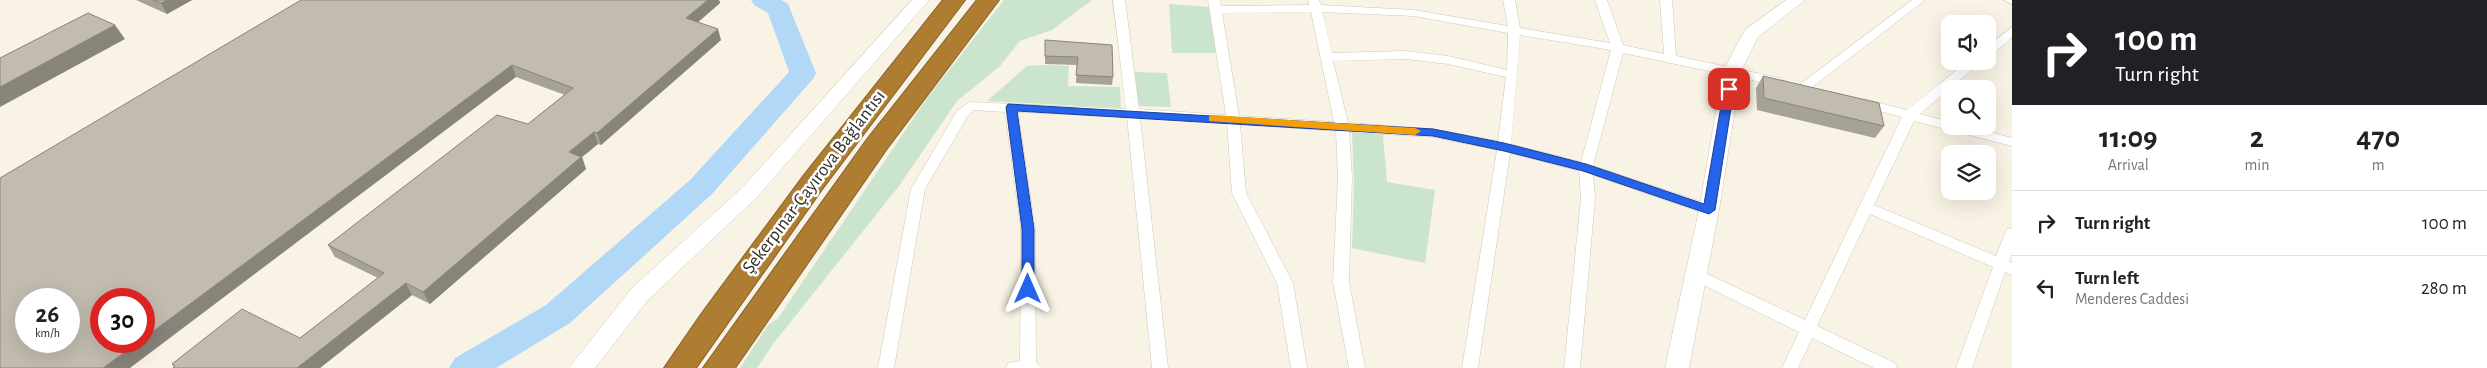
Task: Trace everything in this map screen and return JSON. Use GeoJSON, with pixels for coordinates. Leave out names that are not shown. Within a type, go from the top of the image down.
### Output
{"type":"FeatureCollection","features":[{"type":"Feature","properties":{"kind":"highway","name":"Şekerpınar-Çayırova Bağlantısı"},"geometry":{"type":"LineString","coordinates":[[679,368],[735,288],[826,166],[954,0]]}},
{"type":"Feature","properties":{"kind":"highway","name":"Şekerpınar-Çayırova Bağlantısı"},"geometry":{"type":"LineString","coordinates":[[718,368],[877,144],[988,0]]}},
{"type":"Feature","properties":{"kind":"street"},"geometry":{"type":"LineString","coordinates":[[582,368],[640,294],[749,193],[922,0]]}},
{"type":"Feature","properties":{"kind":"street"},"geometry":{"type":"LineString","coordinates":[[1118,0],[1134,113],[1160,368]]}},
{"type":"Feature","properties":{"kind":"street"},"geometry":{"type":"LineString","coordinates":[[1410,0],[1414,13]]}},
{"type":"Feature","properties":{"kind":"street"},"geometry":{"type":"LineString","coordinates":[[1470,368],[1504,147],[1512,75],[1515,31],[1514,14],[1509,0]]}},
{"type":"Feature","properties":{"kind":"street"},"geometry":{"type":"LineString","coordinates":[[1572,368],[1588,198],[1586,168],[1618,48],[1601,0]]}},
{"type":"Feature","properties":{"kind":"street"},"geometry":{"type":"LineString","coordinates":[[1666,0],[1670,59]]}},
{"type":"Feature","properties":{"kind":"street"},"geometry":{"type":"LineString","coordinates":[[1676,368],[1709,210],[1732,71],[1751,34],[1797,0]]}},
{"type":"Feature","properties":{"kind":"street"},"geometry":{"type":"LineString","coordinates":[[1803,88],[1919,0]]}},
{"type":"Feature","properties":{"kind":"street"},"geometry":{"type":"LineString","coordinates":[[1314,4],[1328,57],[1342,127],[1345,177],[1341,282],[1357,368]]}},
{"type":"Feature","properties":{"kind":"street"},"geometry":{"type":"LineString","coordinates":[[1299,368],[1285,283],[1239,193],[1233,120],[1215,5],[1314,4],[1414,13],[1618,48],[1732,71],[1821,92]]}},
{"type":"Feature","properties":{"kind":"street"},"geometry":{"type":"LineString","coordinates":[[1996,45],[2012,31]]}},
{"type":"Feature","properties":{"kind":"street"},"geometry":{"type":"LineString","coordinates":[[1328,57],[1406,55],[1448,60],[1512,75]]}},
{"type":"Feature","properties":{"kind":"street"},"geometry":{"type":"LineString","coordinates":[[1790,368],[1910,115],[1965,70]]}},
{"type":"Feature","properties":{"kind":"street"},"geometry":{"type":"LineString","coordinates":[[1848,99],[1941,123]]}},
{"type":"Feature","properties":{"kind":"street"},"geometry":{"type":"LineString","coordinates":[[886,368],[918,189],[965,109],[979,105],[1134,113],[1433,133],[1504,147],[1586,168],[1709,210]]}},
{"type":"Feature","properties":{"kind":"street"},"geometry":{"type":"LineString","coordinates":[[1012,107],[1028,229],[1028,368]]}},
{"type":"Feature","properties":{"kind":"street"},"geometry":{"type":"LineString","coordinates":[[1985,135],[2012,142]]}},
{"type":"Feature","properties":{"kind":"street"},"geometry":{"type":"LineString","coordinates":[[1866,207],[2006,267]]}},
{"type":"Feature","properties":{"kind":"street"},"geometry":{"type":"LineString","coordinates":[[1964,368],[2006,267],[2012,233]]}},
{"type":"Feature","properties":{"kind":"street"},"geometry":{"type":"LineString","coordinates":[[1696,275],[1889,368]]}},
{"type":"Feature","properties":{"kind":"street"},"geometry":{"type":"LineString","coordinates":[[1014,368],[1033,368]]}},
{"type":"Feature","properties":{"kind":"green space"},"geometry":{"type":"Polygon","coordinates":[[[1004,0],[1092,0],[1052,30],[1020,41],[1000,66],[957,101],[899,186],[773,344],[757,368],[740,368],[768,325],[778,318],[928,97],[1004,0]]]}},
{"type":"Feature","properties":{"kind":"green space"},"geometry":{"type":"Polygon","coordinates":[[[1169,4],[1211,7],[1220,53],[1172,53],[1169,4]]]}},
{"type":"Feature","properties":{"kind":"green space"},"geometry":{"type":"Polygon","coordinates":[[[1027,66],[1069,66],[1068,86],[1120,87],[1121,108],[987,101],[1027,66]]]}},
{"type":"Feature","properties":{"kind":"green space"},"geometry":{"type":"Polygon","coordinates":[[[1134,72],[1167,73],[1171,107],[1137,106],[1134,72]]]}},
{"type":"Feature","properties":{"kind":"green space"},"geometry":{"type":"Polygon","coordinates":[[[1352,132],[1383,135],[1387,182],[1435,190],[1425,263],[1352,248],[1354,185],[1352,132]]]}},
{"type":"Feature","properties":{"kind":"building"},"geometry":{"type":"Polygon","coordinates":[[[153,0],[167,0],[161,3],[153,0]]]}},
{"type":"Feature","properties":{"kind":"building"},"geometry":{"type":"Polygon","coordinates":[[[301,0],[708,0],[686,18],[718,29],[597,133],[594,132],[569,152],[581,157],[423,292],[406,283],[297,368],[173,368],[175,366],[172,364],[242,309],[300,338],[384,273],[328,245],[497,115],[528,124],[573,88],[512,65],[155,330],[155,288],[90,288],[90,353],[124,353],[103,368],[0,368],[0,178],[301,0]]]}},
{"type":"Feature","properties":{"kind":"building"},"geometry":{"type":"Polygon","coordinates":[[[88,13],[115,25],[0,87],[0,58],[88,13]]]}},
{"type":"Feature","properties":{"kind":"building"},"geometry":{"type":"Polygon","coordinates":[[[1045,40],[1112,45],[1113,77],[1076,75],[1078,57],[1045,56],[1045,40]]]}},
{"type":"Feature","properties":{"kind":"building"},"geometry":{"type":"Polygon","coordinates":[[[1763,76],[1879,103],[1884,126],[1764,98],[1763,76]]]}},
{"type":"Feature","properties":{"kind":"waterway"},"geometry":{"type":"LineString","coordinates":[[467,368],[558,314],[701,187],[803,73],[779,9],[763,0]]}},
{"type":"Feature","properties":{"kind":"slow traffic"},"geometry":{"type":"LineString","coordinates":[[1213,118],[1415,131]]}},
{"type":"Feature","properties":{"kind":"route"},"geometry":{"type":"LineString","coordinates":[[1028,289],[1028,229],[1012,107],[1134,113],[1433,133],[1504,147],[1586,168],[1709,210],[1729,89]]}}]}
